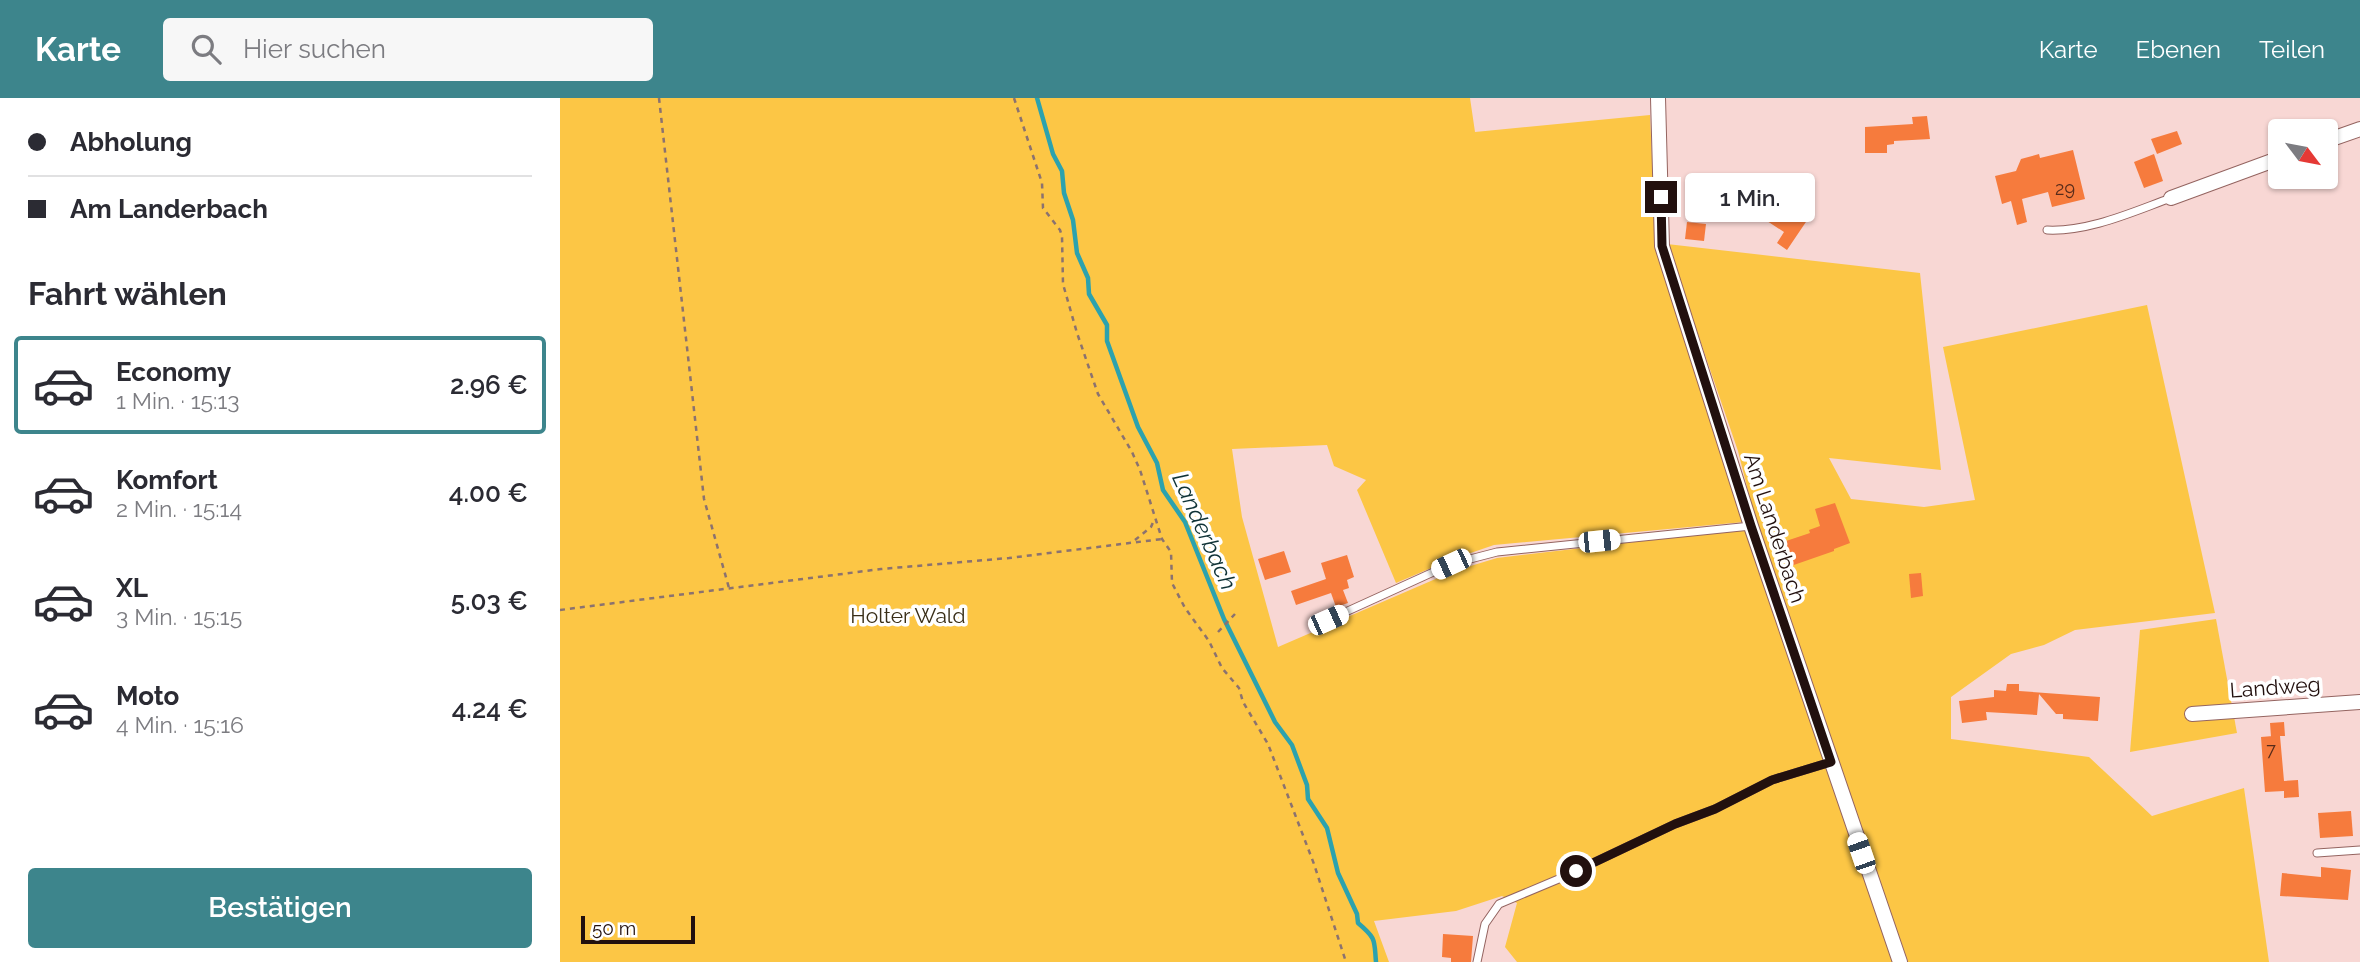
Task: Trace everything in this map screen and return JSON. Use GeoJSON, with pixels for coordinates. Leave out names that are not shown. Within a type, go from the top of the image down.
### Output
{"type":"FeatureCollection","features":[{"type":"Feature","properties":{"kind":"street","name":"Am Landerbach"},"geometry":{"type":"LineString","coordinates":[[1658,98],[1662,246],[1751,526],[1900,962]]}},
{"type":"Feature","properties":{"kind":"street"},"geometry":{"type":"LineString","coordinates":[[2338,137],[2360,129]]}},
{"type":"Feature","properties":{"kind":"street"},"geometry":{"type":"LineString","coordinates":[[2171,198],[2268,162]]}},
{"type":"Feature","properties":{"kind":"street","name":"Landweg"},"geometry":{"type":"LineString","coordinates":[[2192,714],[2360,702]]}},
{"type":"Feature","properties":{"kind":"lane"},"geometry":{"type":"LineString","coordinates":[[2047,230],[2060,231],[2101,222],[2171,198]]}},
{"type":"Feature","properties":{"kind":"lane"},"geometry":{"type":"LineString","coordinates":[[1328,620],[1451,564],[1497,552],[1751,526]]}},
{"type":"Feature","properties":{"kind":"lane"},"geometry":{"type":"LineString","coordinates":[[1477,962],[1485,924],[1499,904],[1675,824],[1715,809],[1772,780],[1831,762]]}},
{"type":"Feature","properties":{"kind":"lane"},"geometry":{"type":"LineString","coordinates":[[2317,853],[2360,850]]}},
{"type":"Feature","properties":{"kind":"path"},"geometry":{"type":"LineString","coordinates":[[659,98],[704,499],[729,589]]}},
{"type":"Feature","properties":{"kind":"path"},"geometry":{"type":"LineString","coordinates":[[1014,98],[1042,183],[1043,208],[1062,236],[1063,284],[1098,394],[1140,470],[1162,539],[1171,552],[1172,583],[1178,596],[1209,641],[1222,668],[1240,688],[1243,702],[1268,744],[1314,864],[1346,962]]}},
{"type":"Feature","properties":{"kind":"path"},"geometry":{"type":"LineString","coordinates":[[1132,542],[1151,527],[1155,519]]}},
{"type":"Feature","properties":{"kind":"path"},"geometry":{"type":"LineString","coordinates":[[560,610],[881,569],[1009,558],[1162,539]]}},
{"type":"Feature","properties":{"kind":"path"},"geometry":{"type":"LineString","coordinates":[[1218,632],[1235,614]]}},
{"type":"Feature","properties":{"kind":"green space","name":"Holter Wald"},"geometry":{"type":"Polygon","coordinates":[[[560,98],[1470,98],[1475,132],[1650,115],[1656,246],[1744,522],[1494,545],[1396,583],[1357,490],[1366,480],[1334,466],[1327,445],[1232,449],[1242,517],[1278,647],[1454,571],[1497,558],[1746,529],[1894,962],[1517,962],[1505,947],[1517,903],[1502,896],[1456,911],[1374,921],[1389,962],[560,962],[560,98]]]}},
{"type":"Feature","properties":{"kind":"green space"},"geometry":{"type":"Polygon","coordinates":[[[1667,244],[1920,273],[1941,470],[1829,458],[1851,499],[1924,507],[1975,500],[1943,347],[2147,305],[2215,613],[2075,630],[2044,645],[2011,654],[1951,697],[1951,739],[2089,757],[2152,816],[2244,788],[2269,962],[1908,962],[1756,523],[1738,451],[1667,244]]]}},
{"type":"Feature","properties":{"kind":"green space"},"geometry":{"type":"Polygon","coordinates":[[[2216,619],[2237,733],[2130,752],[2140,630],[2216,619]]]}},
{"type":"Feature","properties":{"kind":"building"},"geometry":{"type":"Polygon","coordinates":[[[1927,116],[1930,139],[1894,141],[1894,144],[1887,145],[1887,153],[1865,153],[1865,127],[1913,124],[1912,117],[1927,116]]]}},
{"type":"Feature","properties":{"kind":"building"},"geometry":{"type":"Polygon","coordinates":[[[2177,131],[2182,144],[2157,154],[2151,139],[2177,131]]]}},
{"type":"Feature","properties":{"kind":"building"},"geometry":{"type":"Polygon","coordinates":[[[2073,150],[2085,199],[2052,207],[2048,192],[2022,199],[2027,222],[2017,225],[2011,201],[2002,204],[1995,176],[2016,171],[2021,159],[2039,154],[2040,158],[2073,150]]]}},
{"type":"Feature","properties":{"kind":"building"},"geometry":{"type":"Polygon","coordinates":[[[2154,154],[2163,181],[2144,188],[2134,162],[2154,154]]]}},
{"type":"Feature","properties":{"kind":"building"},"geometry":{"type":"Polygon","coordinates":[[[1799,204],[1812,213],[1787,250],[1777,243],[1784,232],[1767,221],[1776,208],[1790,217],[1799,204]]]}},
{"type":"Feature","properties":{"kind":"building"},"geometry":{"type":"Polygon","coordinates":[[[1687,222],[1706,224],[1704,241],[1685,239],[1687,222]]]}},
{"type":"Feature","properties":{"kind":"building"},"geometry":{"type":"Polygon","coordinates":[[[1835,503],[1850,543],[1788,567],[1780,543],[1810,533],[1809,530],[1820,526],[1815,509],[1835,503]]]}},
{"type":"Feature","properties":{"kind":"building"},"geometry":{"type":"Polygon","coordinates":[[[1284,551],[1291,572],[1265,580],[1258,559],[1284,551]]]}},
{"type":"Feature","properties":{"kind":"building"},"geometry":{"type":"Polygon","coordinates":[[[1347,555],[1354,577],[1347,580],[1349,588],[1343,590],[1348,603],[1336,607],[1331,593],[1296,605],[1291,591],[1326,579],[1321,563],[1347,555]]]}},
{"type":"Feature","properties":{"kind":"building"},"geometry":{"type":"Polygon","coordinates":[[[1921,573],[1923,596],[1911,598],[1909,574],[1921,573]]]}},
{"type":"Feature","properties":{"kind":"building"},"geometry":{"type":"Polygon","coordinates":[[[2007,684],[2019,684],[2019,691],[2100,697],[2098,721],[2063,719],[2063,714],[2056,714],[2039,694],[2037,715],[1986,712],[1987,720],[1962,723],[1959,701],[1994,697],[1994,690],[2006,691],[2007,684]]]}},
{"type":"Feature","properties":{"kind":"building"},"geometry":{"type":"Polygon","coordinates":[[[2284,722],[2285,736],[2280,736],[2284,781],[2298,780],[2299,797],[2284,798],[2284,791],[2265,792],[2261,737],[2271,736],[2270,723],[2284,722]]]}},
{"type":"Feature","properties":{"kind":"building"},"geometry":{"type":"Polygon","coordinates":[[[2351,811],[2353,836],[2320,838],[2318,813],[2351,811]]]}},
{"type":"Feature","properties":{"kind":"building"},"geometry":{"type":"Polygon","coordinates":[[[2321,867],[2351,870],[2348,900],[2280,896],[2282,873],[2321,877],[2321,867]]]}},
{"type":"Feature","properties":{"kind":"building"},"geometry":{"type":"Polygon","coordinates":[[[1443,934],[1473,936],[1471,962],[1451,962],[1451,958],[1442,957],[1443,934]]]}},
{"type":"Feature","properties":{"kind":"waterway","name":"Landerbach"},"geometry":{"type":"LineString","coordinates":[[1037,98],[1053,154],[1062,171],[1077,253],[1088,278],[1089,294],[1107,325],[1107,341],[1138,427],[1157,463],[1163,490],[1185,522],[1224,619],[1275,722],[1292,745],[1307,785],[1308,799],[1327,828],[1338,873],[1357,914],[1358,923],[1373,940],[1376,962]]}},
{"type":"Feature","properties":{"kind":"route"},"geometry":{"type":"LineString","coordinates":[[1576,871],[1675,824],[1715,809],[1772,780],[1831,762],[1751,526],[1662,246],[1661,197]]}}]}
